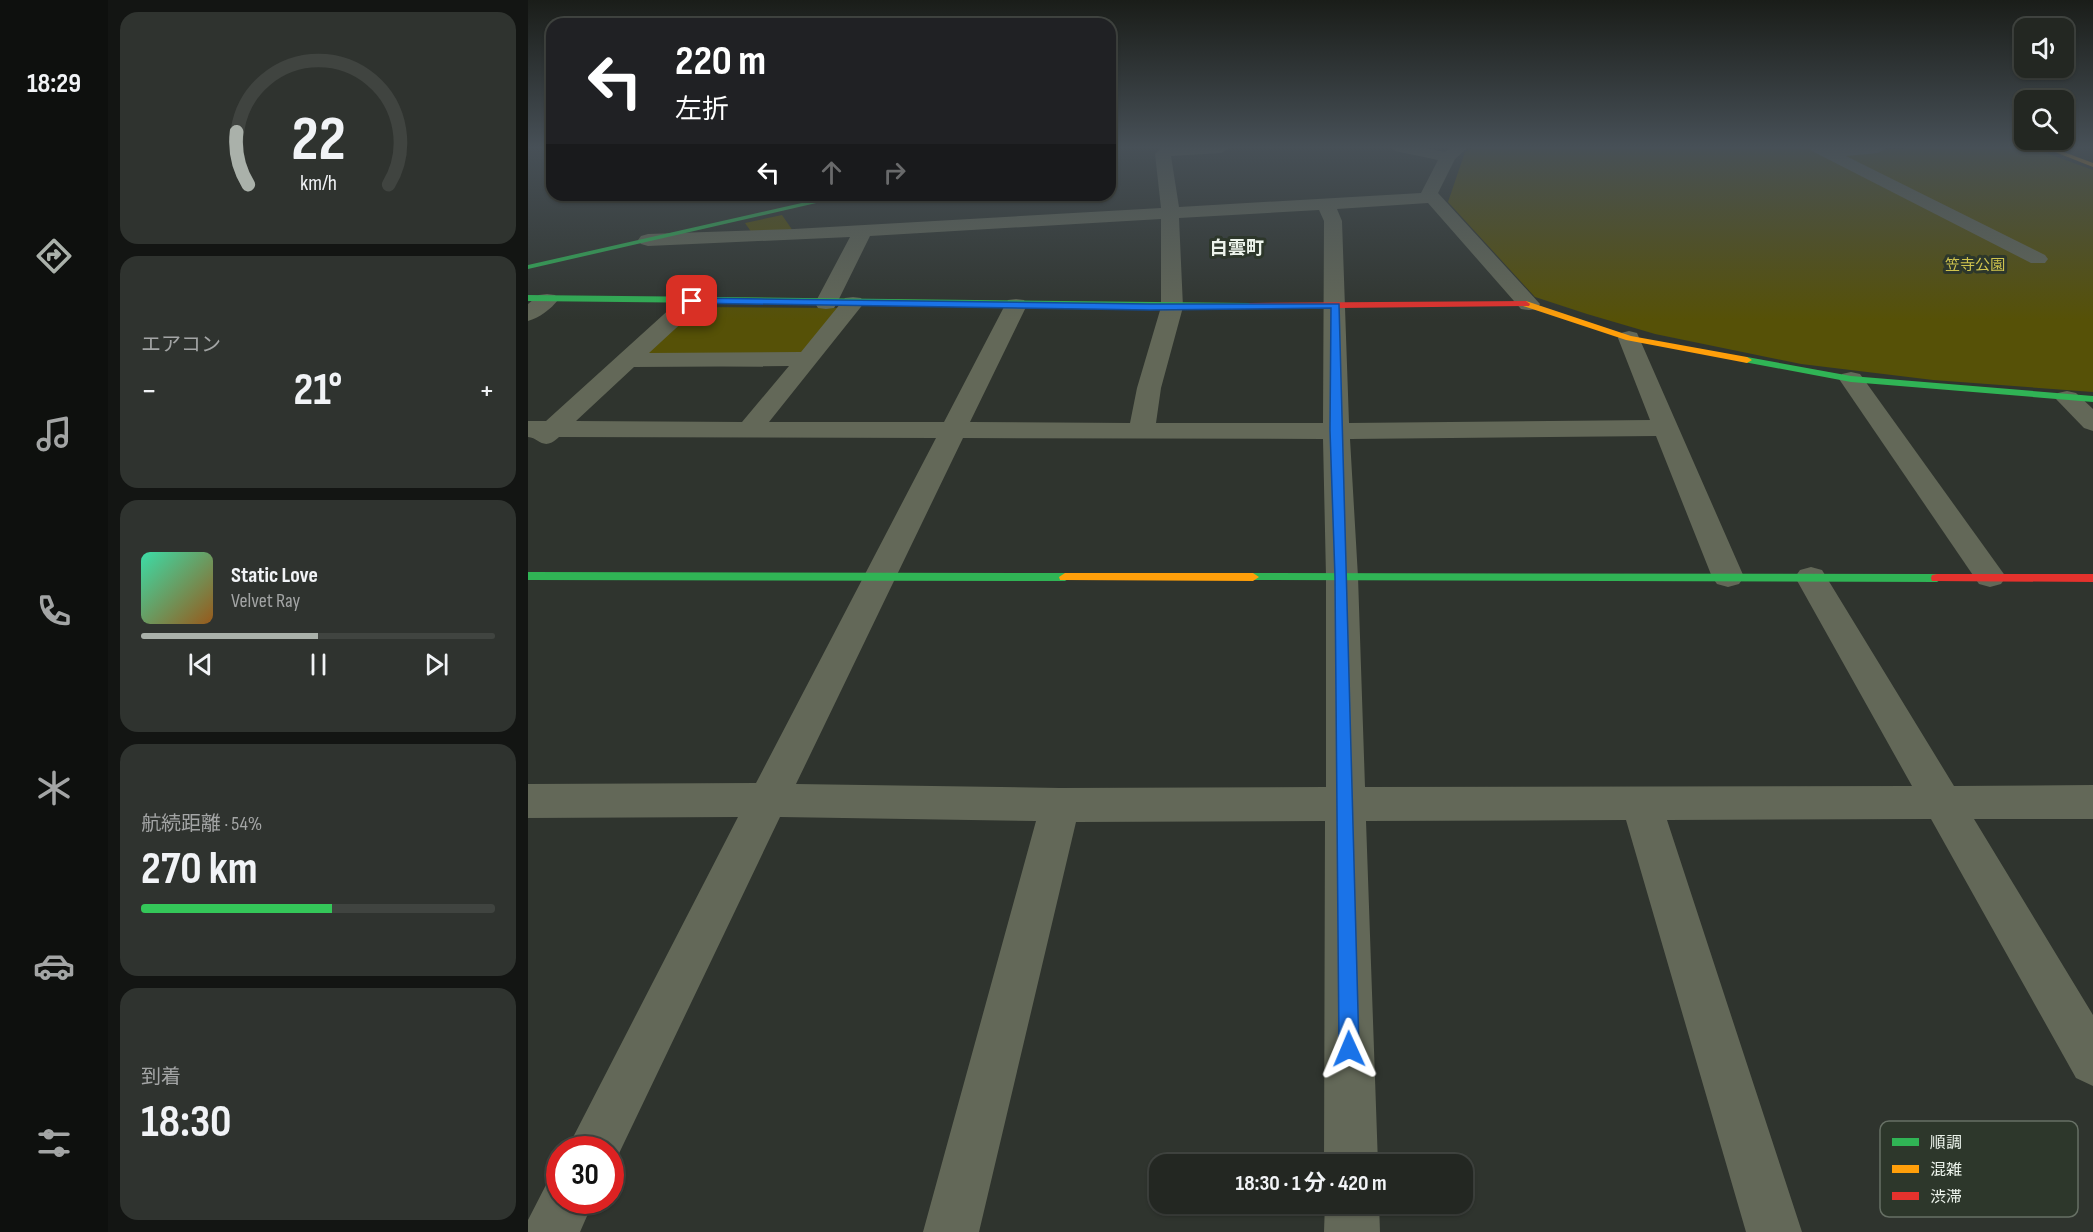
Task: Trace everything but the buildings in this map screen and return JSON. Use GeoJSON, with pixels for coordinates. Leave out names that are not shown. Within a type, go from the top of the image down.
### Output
{"type":"FeatureCollection","features":[{"type":"Feature","properties":{"kind":"street"},"geometry":{"type":"LineString","coordinates":[[528,267],[801,205]]}},
{"type":"Feature","properties":{"kind":"street"},"geometry":{"type":"LineString","coordinates":[[1142,430],[1149,388],[1172,307],[1169,205]]}},
{"type":"Feature","properties":{"kind":"street"},"geometry":{"type":"LineString","coordinates":[[648,240],[863,231],[1286,205]]}},
{"type":"Feature","properties":{"kind":"street"},"geometry":{"type":"LineString","coordinates":[[1326,205],[1333,221],[1336,306],[1336,430],[1341,577],[1351,1154]]}},
{"type":"Feature","properties":{"kind":"street"},"geometry":{"type":"LineString","coordinates":[[1438,205],[1529,304]]}},
{"type":"Feature","properties":{"kind":"street"},"geometry":{"type":"LineString","coordinates":[[1932,205],[2038,259]]}},
{"type":"Feature","properties":{"kind":"street"},"geometry":{"type":"LineString","coordinates":[[826,303],[863,231]]}},
{"type":"Feature","properties":{"kind":"street"},"geometry":{"type":"LineString","coordinates":[[528,314],[538,299],[629,298],[692,301],[1172,307],[1529,304],[1629,338],[1851,379],[2093,399]]}},
{"type":"Feature","properties":{"kind":"street"},"geometry":{"type":"LineString","coordinates":[[528,450],[540,429],[628,360],[692,301]]}},
{"type":"Feature","properties":{"kind":"street"},"geometry":{"type":"LineString","coordinates":[[749,430],[853,303]]}},
{"type":"Feature","properties":{"kind":"street"},"geometry":{"type":"LineString","coordinates":[[600,1136],[1016,305]]}},
{"type":"Feature","properties":{"kind":"street"},"geometry":{"type":"LineString","coordinates":[[1629,338],[1728,577]]}},
{"type":"Feature","properties":{"kind":"street"},"geometry":{"type":"LineString","coordinates":[[628,360],[807,359]]}},
{"type":"Feature","properties":{"kind":"street"},"geometry":{"type":"LineString","coordinates":[[1851,379],[1990,577]]}},
{"type":"Feature","properties":{"kind":"street"},"geometry":{"type":"LineString","coordinates":[[2067,398],[2093,423]]}},
{"type":"Feature","properties":{"kind":"street"},"geometry":{"type":"LineString","coordinates":[[540,429],[1666,428]]}},
{"type":"Feature","properties":{"kind":"street"},"geometry":{"type":"LineString","coordinates":[[528,576],[2093,578]]}},
{"type":"Feature","properties":{"kind":"street"},"geometry":{"type":"LineString","coordinates":[[1811,577],[2093,1061]]}},
{"type":"Feature","properties":{"kind":"street"},"geometry":{"type":"LineString","coordinates":[[528,801],[768,800],[1060,805],[1344,802],[1772,804],[1941,801],[2093,802]]}},
{"type":"Feature","properties":{"kind":"street"},"geometry":{"type":"LineString","coordinates":[[1641,802],[1774,1232]]}},
{"type":"Feature","properties":{"kind":"street"},"geometry":{"type":"LineString","coordinates":[[951,1232],[1060,805]]}},
{"type":"Feature","properties":{"kind":"street"},"geometry":{"type":"LineString","coordinates":[[551,1232],[560,1214]]}},
{"type":"Feature","properties":{"kind":"street"},"geometry":{"type":"LineString","coordinates":[[1352,1214],[1352,1232]]}},
{"type":"Feature","properties":{"kind":"green space","name":"笠寺公園"},"geometry":{"type":"Polygon","coordinates":[[[1451,205],[2093,205],[2093,392],[1933,380],[1801,364],[1655,334],[1535,297],[1451,205]]]}},
{"type":"Feature","properties":{"kind":"green space"},"geometry":{"type":"Polygon","coordinates":[[[782,215],[793,231],[752,233],[745,223],[782,215]]]}},
{"type":"Feature","properties":{"kind":"green space"},"geometry":{"type":"Polygon","coordinates":[[[695,307],[844,308],[804,357],[642,356],[695,307]]]}},
{"type":"Feature","properties":{"kind":"traffic: fast"},"geometry":{"type":"LineString","coordinates":[[528,267],[801,205]]}},
{"type":"Feature","properties":{"kind":"traffic: fast"},"geometry":{"type":"LineString","coordinates":[[528,298],[1250,306]]}},
{"type":"Feature","properties":{"kind":"traffic: fast"},"geometry":{"type":"LineString","coordinates":[[1747,360],[1851,379],[2093,399]]}},
{"type":"Feature","properties":{"kind":"traffic: fast"},"geometry":{"type":"LineString","coordinates":[[528,576],[1065,577]]}},
{"type":"Feature","properties":{"kind":"traffic: fast"},"geometry":{"type":"LineString","coordinates":[[1253,577],[1937,578]]}},
{"type":"Feature","properties":{"kind":"traffic: slow"},"geometry":{"type":"LineString","coordinates":[[1526,304],[1629,338],[1747,360]]}},
{"type":"Feature","properties":{"kind":"traffic: slow"},"geometry":{"type":"LineString","coordinates":[[1065,577],[1253,577]]}},
{"type":"Feature","properties":{"kind":"traffic: jam"},"geometry":{"type":"LineString","coordinates":[[1250,306],[1526,304]]}},
{"type":"Feature","properties":{"kind":"traffic: jam"},"geometry":{"type":"LineString","coordinates":[[1937,578],[2093,578]]}},
{"type":"Feature","properties":{"kind":"district","name":"白雲町"},"geometry":{"type":"Point","coordinates":[1237,248]}},
{"type":"Feature","properties":{"kind":"route"},"geometry":{"type":"LineString","coordinates":[[692,301],[1150,307],[1336,306],[1336,430],[1341,577],[1349,1049]]}}]}
